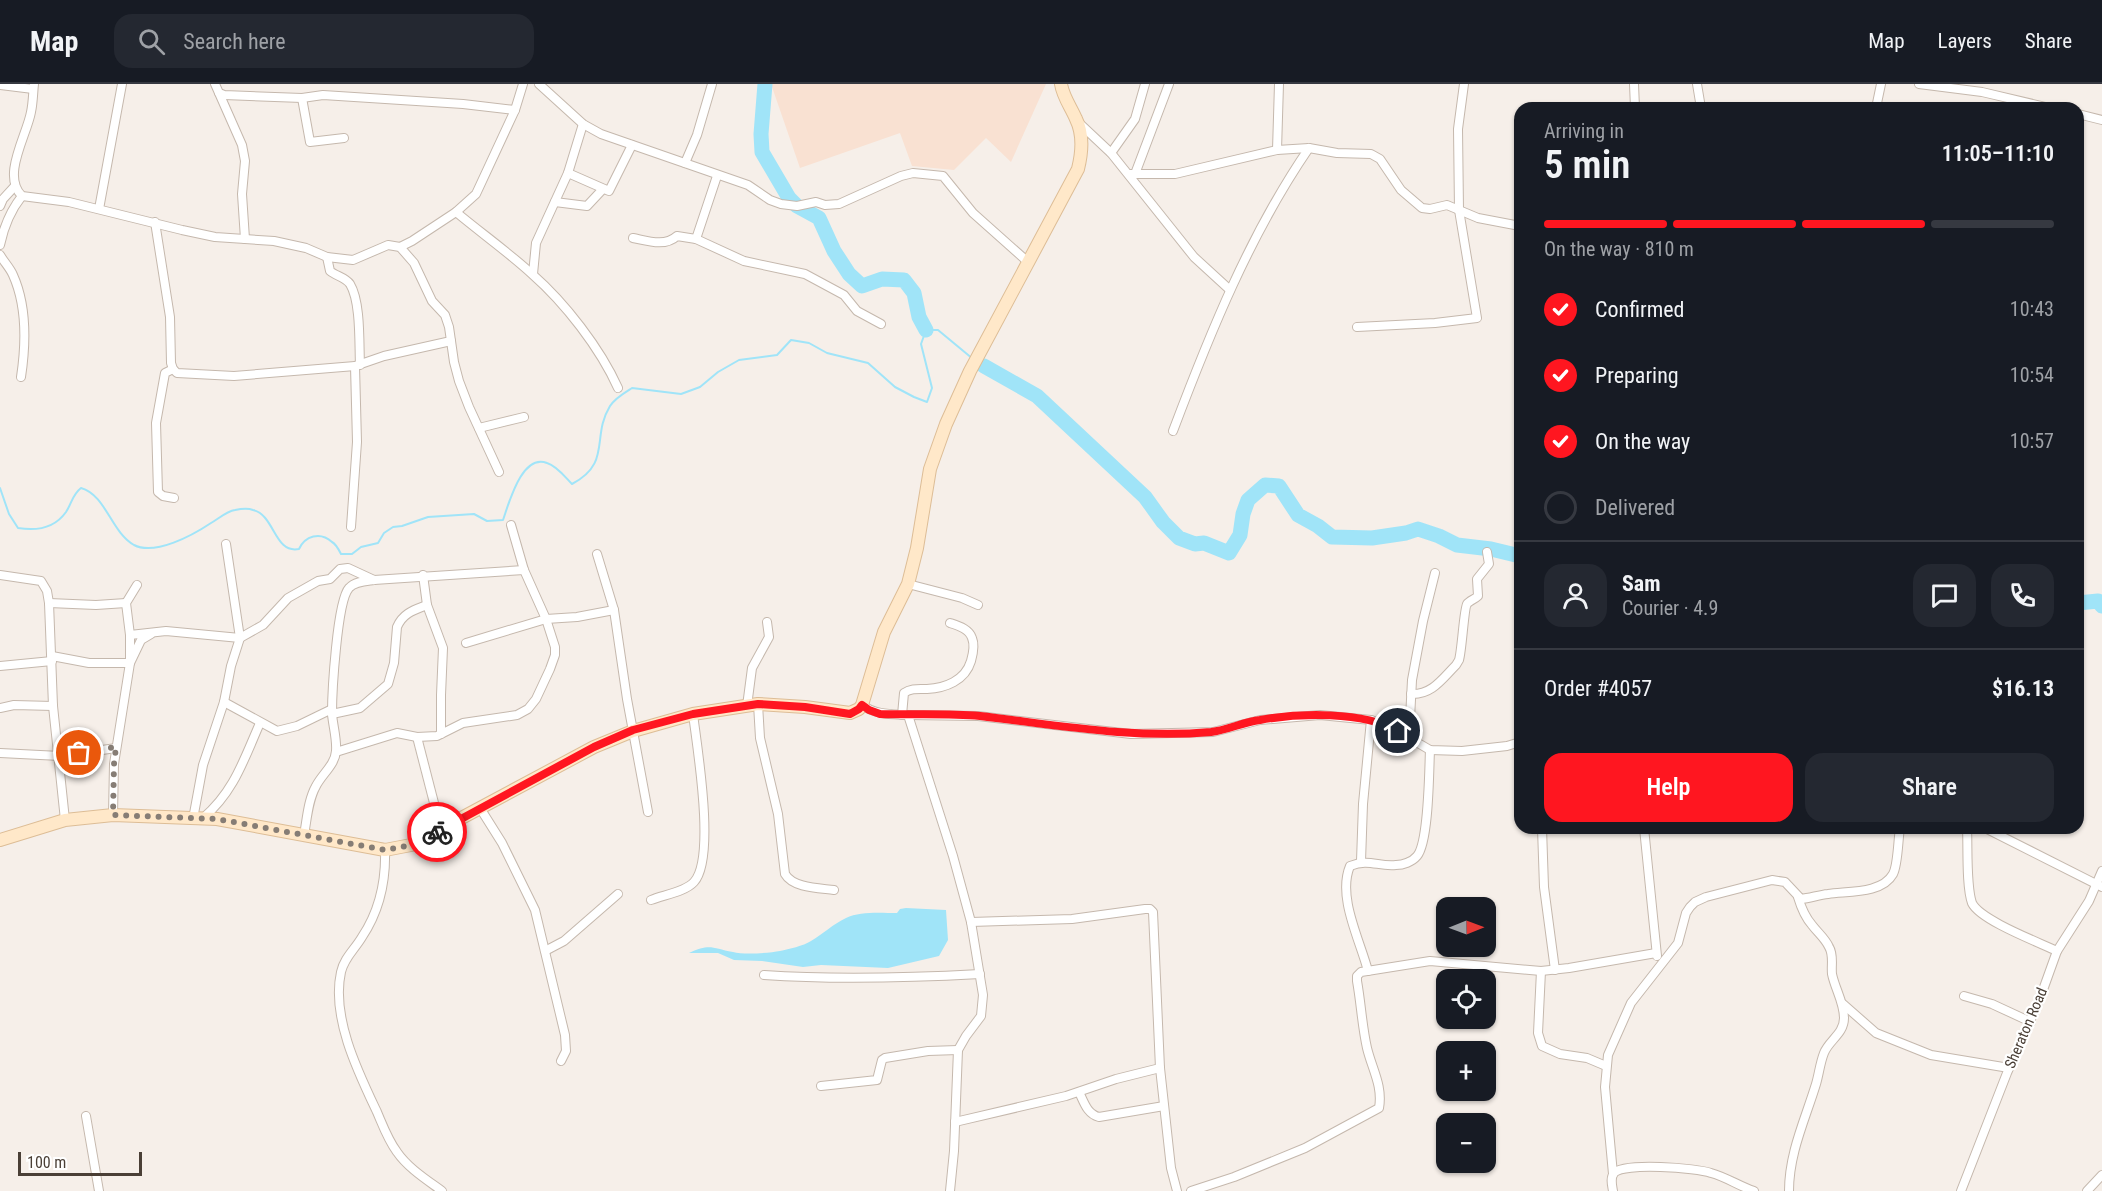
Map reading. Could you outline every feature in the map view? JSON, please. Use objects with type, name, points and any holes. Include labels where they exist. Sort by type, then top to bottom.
[{"type":"street","points":[[99,209],[122,84]]},
{"type":"street","points":[[215,84],[243,145],[245,161],[242,194],[245,239]]},
{"type":"street","points":[[399,247],[456,212],[476,194],[514,110],[523,84]]},
{"type":"street","points":[[539,84],[583,124],[601,134],[748,185],[770,200],[797,206],[816,202],[825,205],[839,204],[901,176],[913,173],[943,176],[973,213],[1028,262]]},
{"type":"street","points":[[685,163],[697,135],[712,84]]},
{"type":"street","points":[[0,840],[65,820],[113,815],[217,819],[385,850],[411,845],[594,747],[633,730],[693,714],[752,705],[805,707],[850,714],[859,709],[884,632],[908,584],[917,548],[930,468],[946,424],[970,371],[1078,170],[1082,142],[1078,122],[1061,84]]},
{"type":"street","points":[[1111,153],[1135,119],[1145,84]]},
{"type":"street","points":[[1132,174],[1169,84]]},
{"type":"street","points":[[1277,150],[1279,84]]},
{"type":"street","points":[[1357,327],[1435,323],[1477,318],[1460,210],[1458,129],[1464,84]]},
{"type":"street","points":[[1635,84],[1635,102]]},
{"type":"street","points":[[1697,84],[1700,102]]},
{"type":"street","points":[[1877,102],[1881,84]]},
{"type":"street","points":[[1919,84],[1982,92],[2024,102]]},
{"type":"street","points":[[0,85],[33,87],[31,113],[15,167],[14,183],[22,196],[69,202],[215,237],[285,244],[306,248],[327,256],[353,260],[388,245],[399,247],[414,263],[426,291],[445,315],[459,381],[499,472]]},
{"type":"street","points":[[219,93],[302,98],[323,96],[367,98],[463,104],[514,110]]},
{"type":"street","points":[[302,98],[310,142],[344,138]]},
{"type":"street","points":[[2084,116],[2102,120]]},
{"type":"street","points":[[1078,122],[1132,174],[1194,257],[1230,290]]},
{"type":"street","points":[[533,274],[536,243],[568,173],[583,124]]},
{"type":"street","points":[[568,173],[602,190],[610,190],[632,145]]},
{"type":"street","points":[[1132,174],[1175,174],[1277,150],[1309,148],[1338,153],[1375,155],[1396,183],[1413,202],[1422,208],[1430,209],[1447,205],[1478,218],[1514,225]]},
{"type":"street","points":[[1173,431],[1230,290],[1273,204],[1309,148]]},
{"type":"street","points":[[696,239],[717,176]]},
{"type":"street","points":[[0,206],[15,186]]},
{"type":"street","points":[[555,202],[587,206],[602,190]]},
{"type":"street","points":[[0,245],[4,226],[12,209],[22,196]]},
{"type":"street","points":[[456,212],[533,274],[577,323],[618,388]]},
{"type":"street","points":[[155,222],[170,317],[173,369],[177,373],[234,376],[357,366],[384,356],[451,340]]},
{"type":"street","points":[[633,238],[664,242],[671,241],[677,236],[696,239],[744,261],[806,274],[844,296],[857,311],[881,324]]},
{"type":"street","points":[[0,255],[13,274],[23,313],[21,377]]},
{"type":"street","points":[[327,256],[330,271],[344,278],[351,286],[359,321],[357,442],[351,527]]},
{"type":"street","points":[[173,369],[165,373],[155,434],[158,492],[163,496],[174,498]]},
{"type":"street","points":[[479,428],[524,417]]},
{"type":"street","points":[[336,752],[397,733],[417,737],[437,736],[463,723],[517,715],[528,709],[536,699],[555,655],[546,619],[524,570],[511,525]]},
{"type":"street","points":[[198,819],[203,765],[224,702],[231,666],[240,638],[226,544]]},
{"type":"street","points":[[1411,694],[1422,694],[1429,691],[1459,660],[1465,625],[1464,610],[1467,602],[1478,596],[1477,579],[1489,564],[1487,552]]},
{"type":"street","points":[[597,554],[614,610],[648,812]]},
{"type":"street","points":[[130,634],[166,631],[240,638],[263,625],[288,598],[318,581],[330,579],[340,569],[348,568],[375,580]]},
{"type":"street","points":[[304,835],[316,785],[333,762],[336,752],[332,711],[339,625],[345,594],[355,583],[375,580],[524,570]]},
{"type":"street","points":[[1408,738],[1411,694],[1423,621],[1435,573]]},
{"type":"street","points":[[0,574],[41,581],[47,591],[53,706],[65,820]]},
{"type":"street","points":[[423,575],[427,605],[443,648],[441,734]]},
{"type":"street","points":[[908,584],[962,598],[978,605]]},
{"type":"street","points":[[113,815],[114,764],[130,663],[130,634],[126,603],[137,585]]},
{"type":"street","points":[[49,603],[96,605],[126,603]]},
{"type":"street","points":[[224,702],[273,730],[289,729],[332,711],[360,708],[388,684],[394,663],[399,621],[405,615],[427,605]]},
{"type":"street","points":[[466,643],[546,619],[577,617],[614,610]]},
{"type":"street","points":[[767,622],[769,637],[752,668],[752,705],[772,780],[785,874],[788,879],[799,884],[834,890]]},
{"type":"street","points":[[950,623],[965,629],[973,639],[973,654],[965,673],[946,686],[912,689],[904,693],[905,715],[953,856],[970,922],[983,995],[981,1016],[958,1050],[950,1191]]},
{"type":"street","points":[[130,663],[141,640],[154,632]]},
{"type":"street","points":[[0,666],[52,659],[89,663],[130,663]]},
{"type":"street","points":[[0,708],[14,705],[53,706]]},
{"type":"street","points":[[862,705],[880,714],[978,716],[1131,734],[1213,732],[1260,720],[1320,715],[1371,720],[1387,725],[1430,750],[1462,752],[1514,743]]},
{"type":"street","points":[[651,900],[695,881],[703,861],[701,790],[693,714]]},
{"type":"street","points":[[1361,861],[1363,804],[1371,720]]},
{"type":"street","points":[[198,819],[217,806],[229,792],[260,723]]},
{"type":"street","points":[[417,737],[441,830]]},
{"type":"street","points":[[0,753],[60,756],[116,747]]},
{"type":"street","points":[[1368,971],[1348,907],[1346,876],[1350,866],[1361,861],[1395,866],[1417,856],[1422,847],[1427,810],[1430,750]]},
{"type":"street","points":[[480,808],[502,843],[535,910],[565,1035],[566,1052],[561,1061]]},
{"type":"street","points":[[1542,834],[1544,887],[1555,970]]},
{"type":"street","points":[[1645,834],[1658,967]]},
{"type":"street","points":[[1798,897],[1804,899],[1837,893],[1861,892],[1887,882],[1894,873],[1899,834]]},
{"type":"street","points":[[1967,834],[1970,889],[1973,904],[1979,912],[2056,951]]},
{"type":"street","points":[[1996,834],[2100,886]]},
{"type":"street","points":[[385,850],[386,873],[375,913],[363,937],[346,958],[341,970],[338,990],[341,1016],[349,1048],[387,1136],[398,1154],[442,1191]]},
{"type":"street","name":"Sheraton Road","points":[[1961,1191],[2009,1068],[2031,1022],[2056,951],[2100,886],[2102,871]]},
{"type":"street","points":[[1613,1191],[1606,1066],[1612,1044],[1631,1003],[1678,943],[1686,913],[1695,902],[1730,889],[1772,880],[1785,882],[1798,897],[1810,924],[1831,949],[1832,976],[1842,1004],[1843,1026],[1838,1036],[1825,1050],[1822,1059],[1794,1150],[1789,1174],[1789,1191]]},
{"type":"street","points":[[545,951],[564,941],[618,894]]},
{"type":"street","points":[[970,922],[1072,919],[1117,911],[1150,909],[1153,912],[1160,1068],[1171,1168],[1177,1191]]},
{"type":"street","points":[[1191,1191],[1234,1177],[1305,1148],[1379,1108],[1381,1097],[1367,1047],[1358,981],[1361,972],[1430,962],[1541,971],[1656,953]]},
{"type":"street","points":[[1541,971],[1538,1034],[1542,1046],[1560,1054],[1587,1058],[1606,1066]]},
{"type":"street","points":[[764,975],[899,979],[980,974]]},
{"type":"street","points":[[1964,996],[1992,1004],[2031,1022]]},
{"type":"street","points":[[1842,1004],[1876,1033],[1931,1055],[2009,1068]]},
{"type":"street","points":[[821,1086],[874,1081],[879,1075],[882,1060],[885,1058],[928,1051],[958,1050]]},
{"type":"street","points":[[955,1122],[1079,1092],[1116,1079],[1160,1068]]},
{"type":"street","points":[[1079,1092],[1088,1110],[1099,1117],[1164,1106]]},
{"type":"street","points":[[86,1116],[99,1191]]},
{"type":"street","points":[[1613,1174],[1623,1168],[1699,1170],[1713,1173],[1754,1191]]},
{"type":"street","points":[[2087,1191],[2102,1175]]},
{"type":"shaded area","points":[[771,84],[1046,84],[1011,162],[986,138],[954,170],[912,166],[900,133],[800,168]]},
{"type":"water","points":[[900,909],[946,910],[948,940],[939,956],[888,968],[821,965],[803,967],[762,961],[734,960],[718,953],[689,953],[707,947],[743,953],[780,951],[808,943],[846,918],[858,914],[897,913]]},
{"type":"waterway","points":[[765,84],[762,152],[789,198],[797,206],[819,218],[834,251],[849,274],[862,286],[882,279],[904,280],[914,293],[919,317],[926,330]]},
{"type":"waterway","points":[[0,488],[9,514],[18,528],[38,529],[56,522],[66,512],[81,488],[97,498],[126,539],[143,548],[174,543],[229,512],[246,509],[260,513],[284,546],[291,549],[299,549],[309,538],[318,536],[333,543],[341,554],[352,554],[361,547],[378,543],[384,533],[393,527],[428,517],[474,514],[487,521],[503,520],[518,481],[530,465],[538,462],[554,467],[572,484],[584,476],[597,458],[602,428],[610,406],[632,388],[681,394],[700,387],[718,372],[739,360],[777,355],[791,340],[809,343],[827,353],[868,363],[895,387],[927,402],[932,388],[921,344],[926,330],[938,330],[973,359]]},
{"type":"waterway","points":[[984,366],[1037,396],[1145,497],[1163,522],[1179,538],[1195,544],[1204,543],[1229,553],[1240,535],[1248,500],[1265,485],[1279,486],[1298,515],[1332,537],[1372,538],[1418,529],[1457,545],[1514,555]]},
{"type":"waterway","points":[[2084,602],[2098,601],[2102,606]]},
{"type":"way so far","points":[[79,753],[116,747],[113,815],[217,819],[385,850],[411,845],[437,832]]},
{"type":"route","points":[[437,832],[594,747],[633,730],[693,714],[758,704],[805,707],[850,714],[862,705],[880,714],[978,716],[1131,734],[1213,732],[1260,720],[1320,715],[1371,720],[1398,731]]}]
